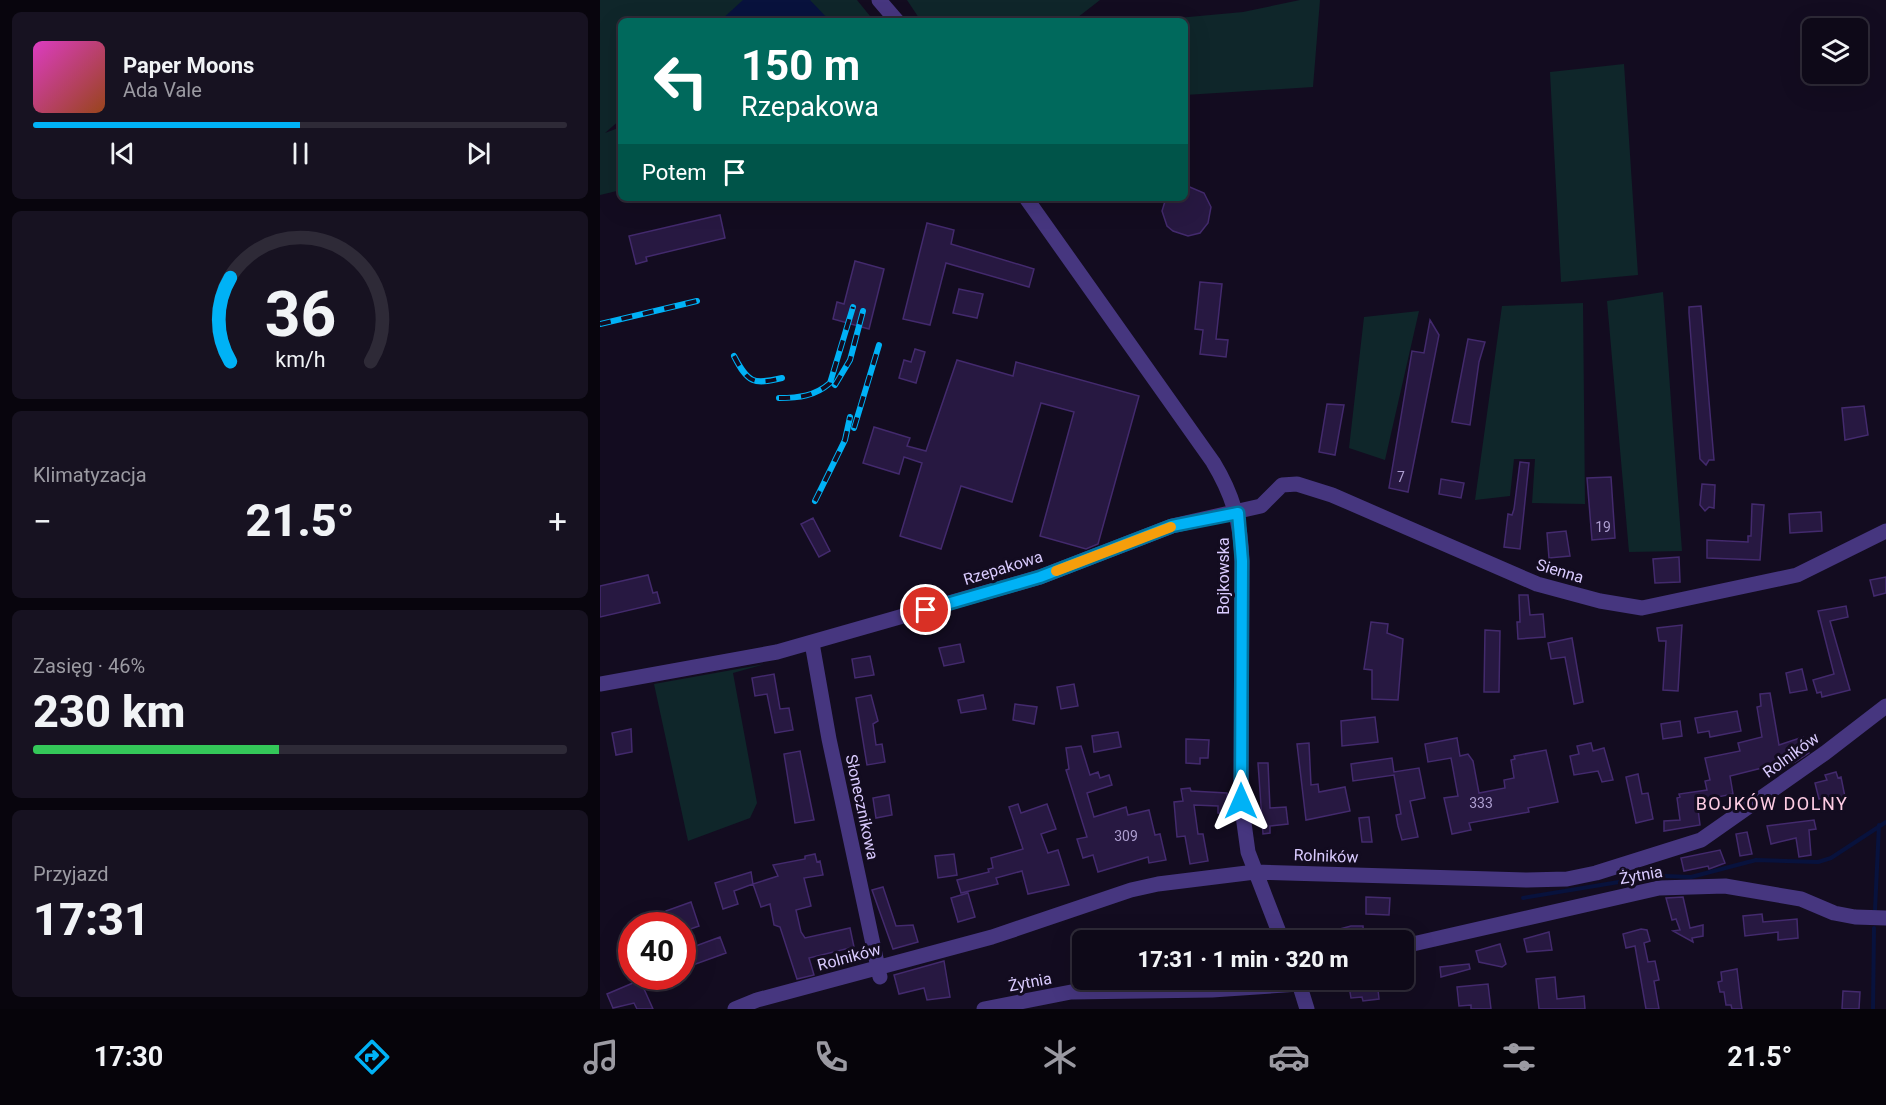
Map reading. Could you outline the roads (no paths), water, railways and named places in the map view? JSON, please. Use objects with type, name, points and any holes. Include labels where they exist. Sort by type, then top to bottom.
[{"type":"street","points":[[879,0],[894,18]]},
{"type":"street","name":"Bojkowska","points":[[1028,201],[1213,462],[1228,487],[1238,513],[1242,561],[1241,801],[1248,852],[1278,930]]},
{"type":"street","name":"Sienna","points":[[1238,513],[1261,506],[1282,485],[1297,484],[1383,515],[1537,585],[1600,601],[1642,608],[1797,575],[1886,531]]},
{"type":"street","name":"Rzepakowa","points":[[600,684],[812,644],[1040,577],[1172,526],[1238,513]]},
{"type":"street","name":"Słonecznikowa","points":[[812,644],[878,972]]},
{"type":"street","name":"Rolników","points":[[735,1009],[757,1000],[878,972],[992,937],[1131,890],[1255,872],[1527,880],[1567,879],[1596,873],[1701,840],[1825,753],[1886,706]]},
{"type":"street","name":"Żytnia","points":[[1414,944],[1659,888],[1725,885],[1801,899],[1834,913],[1855,917],[1886,918]]},
{"type":"street","name":"Żytnia","points":[[984,1009],[1071,992],[1212,990]]},
{"type":"street","points":[[1301,990],[1307,1009]]},
{"type":"waterway","points":[[1664,876],[1691,877],[1756,860],[1818,862],[1831,858],[1886,822]]},
{"type":"waterway","points":[[1875,910],[1879,825]]},
{"type":"waterway","points":[[1523,898],[1649,877]]},
{"type":"waterway","points":[[1873,1009],[1874,928]]},
{"type":"railway","points":[[600,324],[697,301]]},
{"type":"railway","points":[[779,398],[806,395],[819,391],[830,383],[853,307]]},
{"type":"railway","points":[[835,385],[850,360],[863,311]]},
{"type":"railway","points":[[854,428],[879,345]]},
{"type":"railway","points":[[734,356],[743,372],[752,380],[782,378]]},
{"type":"railway","points":[[815,501],[845,440],[850,417]]},
{"type":"district","name":"BOJKÓW DOLNY","points":[[1772,803]]}]
